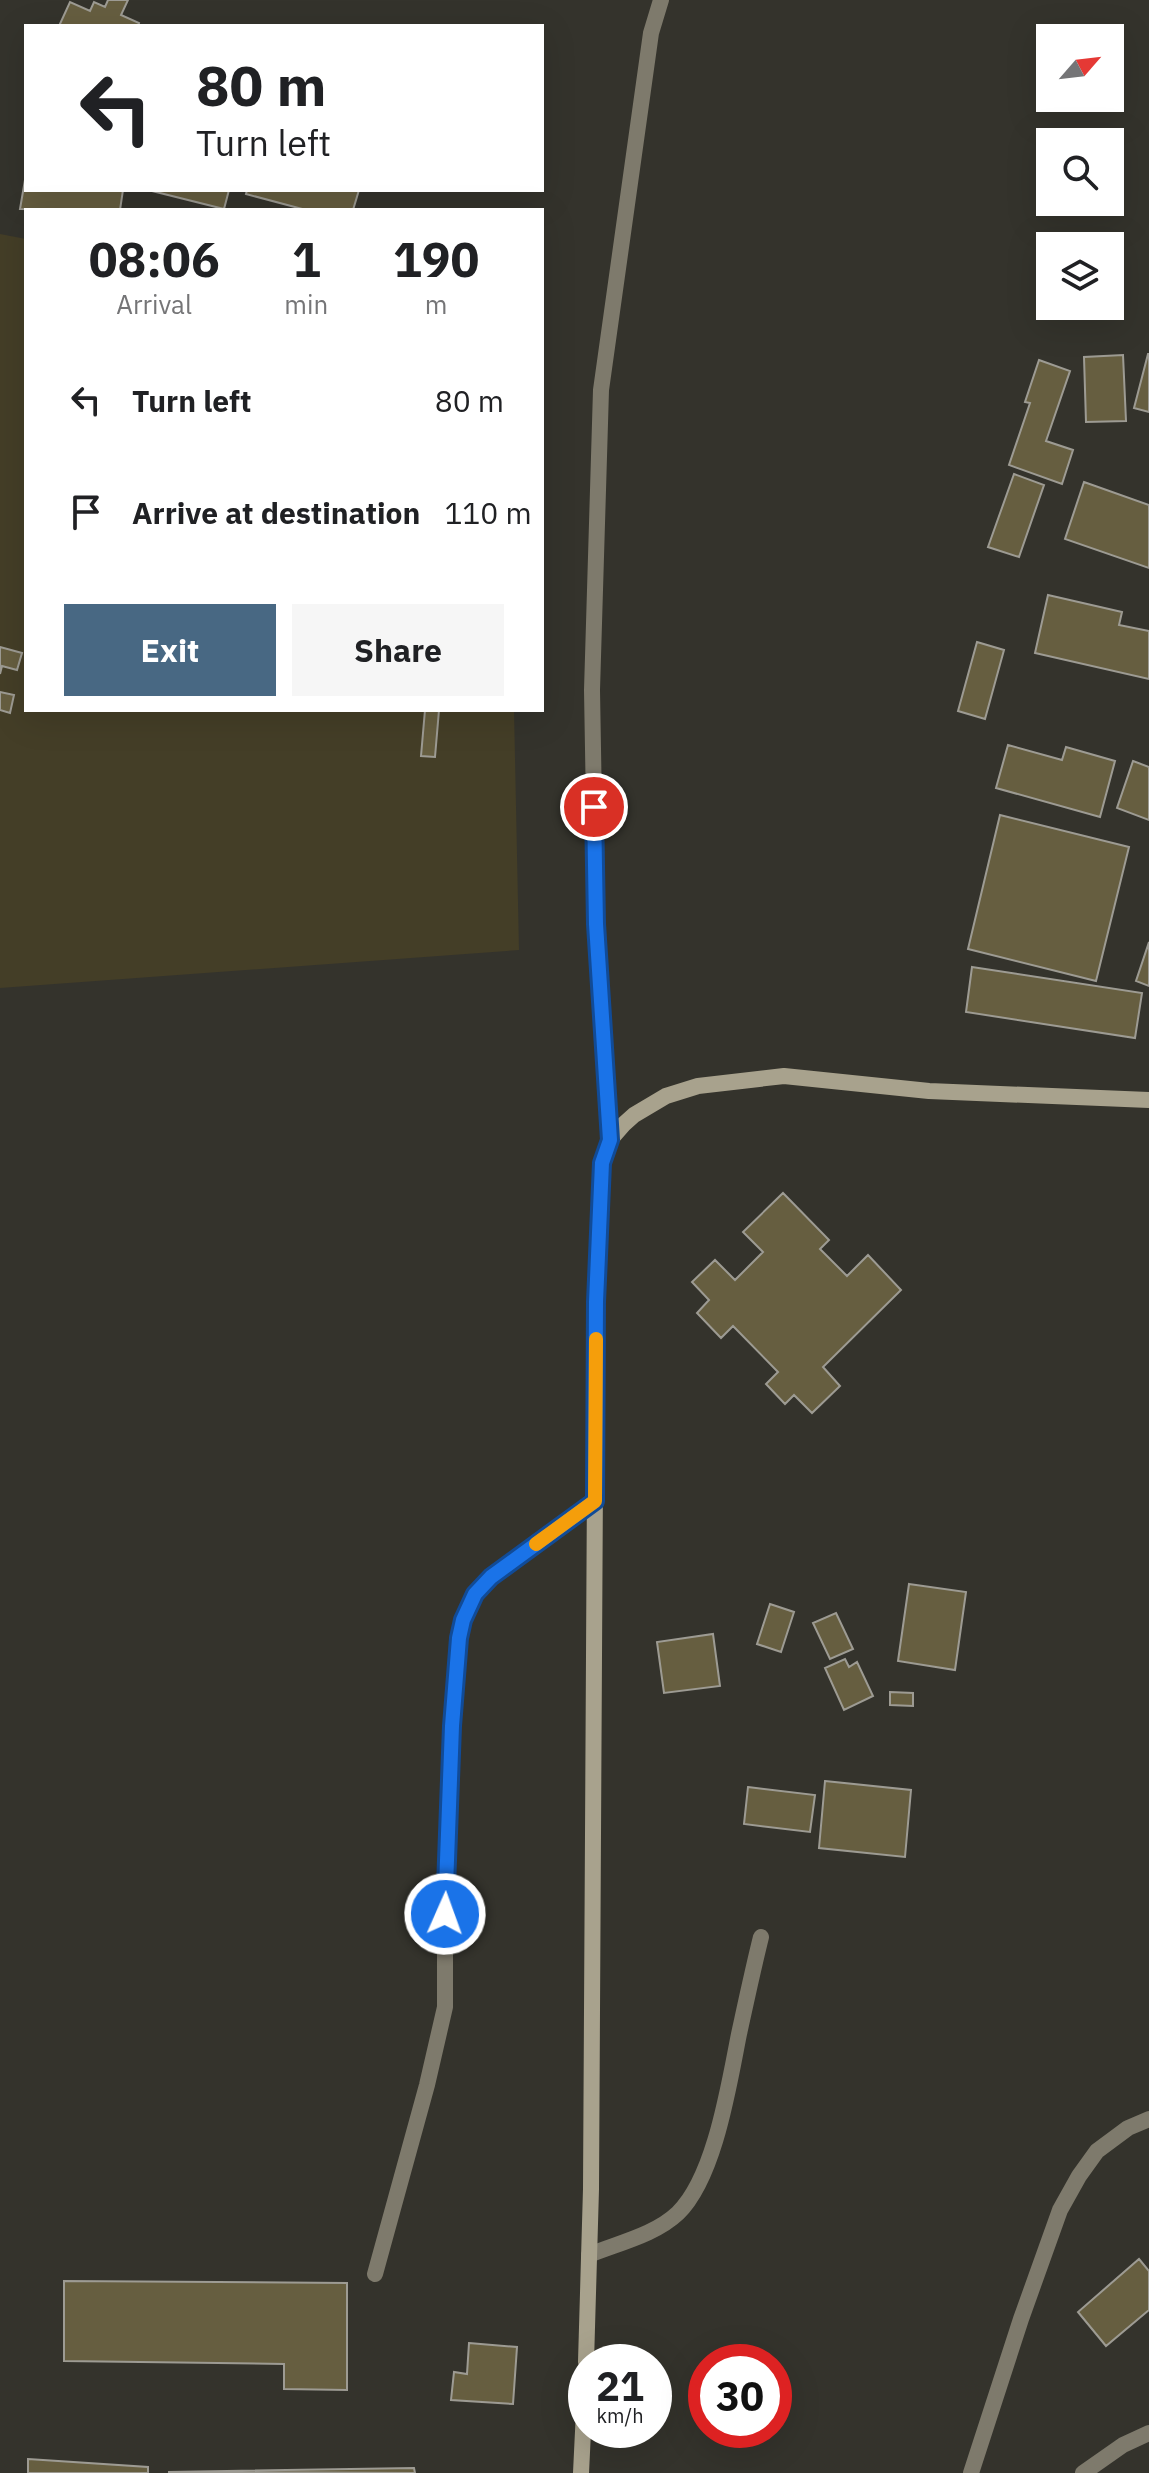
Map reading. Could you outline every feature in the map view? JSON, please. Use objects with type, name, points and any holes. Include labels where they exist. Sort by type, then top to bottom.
[{"type":"street","points":[[587,2344],[596,1302],[602,1163],[610,1140],[596,924],[592,690],[601,390],[651,33],[661,0]]},
{"type":"street","points":[[610,1140],[634,1115],[666,1096],[698,1086],[784,1076],[929,1091],[1149,1100]]},
{"type":"street","points":[[375,2274],[445,2007],[452,1726],[463,1620],[475,1594],[491,1577],[595,1501]]},
{"type":"street","points":[[589,2255],[657,2227],[681,2210],[692,2194],[707,2164],[727,2093],[761,1937]]},
{"type":"street","points":[[971,2473],[1060,2210],[1097,2151],[1128,2128],[1149,2119]]},
{"type":"street","points":[[1083,2473],[1123,2445],[1149,2433]]},
{"type":"street","points":[[581,2473],[582,2448]]},
{"type":"shaded area","points":[[0,234],[24,239],[24,712],[514,712],[519,950],[0,988]]},
{"type":"building","points":[[108,0],[128,0],[121,15],[139,24],[60,24],[70,2],[90,11],[94,2],[105,7]]},
{"type":"building","points":[[24,186],[24,192],[123,192],[120,208],[20,209]]},
{"type":"building","points":[[156,192],[228,192],[224,208]]},
{"type":"building","points":[[358,192],[354,208],[298,208],[246,194]]},
{"type":"building","points":[[1149,354],[1149,412],[1134,408]]},
{"type":"building","points":[[1123,355],[1126,421],[1086,422],[1084,357]]},
{"type":"building","points":[[1039,360],[1070,371],[1046,441],[1073,450],[1062,484],[1009,465],[1030,403],[1025,402]]},
{"type":"building","points":[[1014,474],[1044,485],[1019,557],[988,547]]},
{"type":"building","points":[[1084,482],[1149,505],[1149,568],[1065,539]]},
{"type":"building","points":[[1048,595],[1122,612],[1119,625],[1149,631],[1149,679],[1035,653]]},
{"type":"building","points":[[977,642],[1004,650],[985,719],[958,711]]},
{"type":"building","points":[[0,647],[22,653],[17,670],[2,666],[0,674]]},
{"type":"building","points":[[0,692],[14,695],[10,713],[0,710]]},
{"type":"building","points":[[425,712],[439,712],[435,757],[421,756]]},
{"type":"building","points":[[1008,745],[1062,760],[1066,747],[1115,761],[1100,817],[996,788]]},
{"type":"building","points":[[1133,761],[1149,767],[1149,820],[1117,808]]},
{"type":"building","points":[[1000,815],[1129,847],[1096,981],[968,949]]},
{"type":"building","points":[[1149,942],[1149,986],[1136,981]]},
{"type":"building","points":[[972,967],[1142,993],[1135,1038],[966,1012]]},
{"type":"building","points":[[783,1193],[829,1240],[820,1249],[847,1276],[868,1255],[901,1290],[823,1367],[840,1386],[812,1413],[794,1395],[785,1404],[766,1384],[778,1372],[733,1326],[721,1338],[697,1313],[709,1300],[692,1282],[715,1260],[735,1280],[763,1252],[743,1232]]},
{"type":"building","points":[[909,1584],[966,1592],[955,1670],[898,1661]]},
{"type":"building","points":[[770,1604],[794,1612],[781,1652],[757,1644]]},
{"type":"building","points":[[836,1613],[853,1649],[830,1659],[813,1623]]},
{"type":"building","points":[[713,1634],[720,1686],[664,1693],[657,1642]]},
{"type":"building","points":[[845,1659],[849,1667],[857,1662],[873,1696],[844,1710],[825,1668]]},
{"type":"building","points":[[890,1692],[913,1693],[913,1706],[890,1705]]},
{"type":"building","points":[[825,1781],[911,1790],[905,1857],[819,1848]]},
{"type":"building","points":[[748,1787],[815,1795],[810,1832],[744,1824]]},
{"type":"building","points":[[1139,2259],[1149,2271],[1149,2310],[1106,2346],[1078,2312]]},
{"type":"building","points":[[64,2281],[347,2283],[347,2390],[284,2389],[284,2364],[64,2361]]},
{"type":"building","points":[[469,2343],[517,2347],[513,2404],[451,2400],[454,2372],[467,2374]]},
{"type":"building","points":[[28,2459],[148,2467],[148,2473],[28,2473]]},
{"type":"building","points":[[414,2468],[415,2473],[168,2472]]},
{"type":"slow traffic","points":[[536,1544],[595,1501],[596,1339]]},
{"type":"route","points":[[445,1914],[452,1726],[463,1620],[475,1594],[491,1577],[595,1501],[596,1302],[602,1163],[610,1140],[596,924],[594,807]]}]
